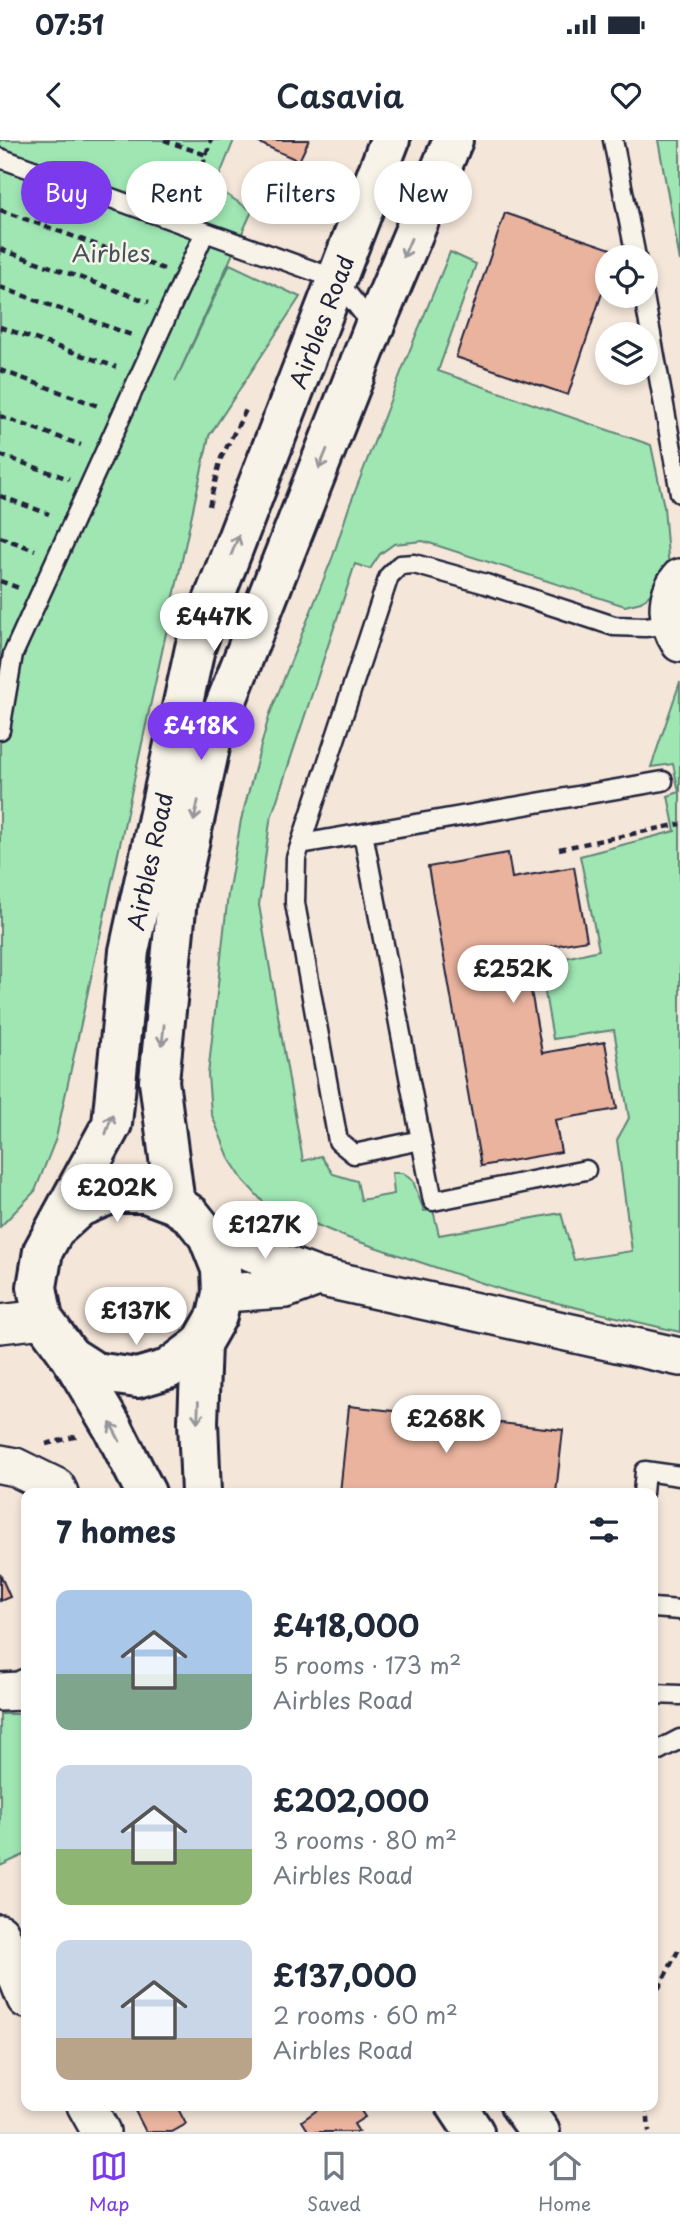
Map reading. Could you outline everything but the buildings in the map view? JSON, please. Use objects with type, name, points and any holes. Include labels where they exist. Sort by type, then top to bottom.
[{"type":"main road","name":"Airbles Road","points":[[143,1488],[113,1429],[40,1303],[43,1251],[112,1124],[130,951],[195,648],[390,140]]},
{"type":"main road","name":"Airbles Road","points":[[175,1204],[159,1081],[177,899],[212,738],[374,327],[453,140]]},
{"type":"main road","name":"Airbles Road","points":[[56,1228],[80,1207],[113,1194],[145,1194],[175,1204],[191,1215],[208,1236],[221,1269],[222,1293],[217,1316],[201,1344],[168,1370],[137,1378],[95,1371],[70,1356]]},
{"type":"main road","name":"Airbles Road","points":[[201,1344],[198,1422],[201,1488]]},
{"type":"main road","points":[[460,2111],[474,2132]]},
{"type":"main road","points":[[524,2111],[540,2132]]},
{"type":"street","points":[[676,633],[669,617],[670,599],[680,578]]},
{"type":"street","points":[[208,1236],[318,1278],[680,1357]]},
{"type":"street","points":[[222,1293],[285,1289],[318,1278]]},
{"type":"street","points":[[0,1307],[40,1303]]},
{"type":"street","points":[[0,1324],[40,1303]]},
{"type":"street","points":[[7,1466],[56,1488]]},
{"type":"street","points":[[0,1692],[21,1690]]},
{"type":"street","points":[[0,1933],[21,1988]]},
{"type":"street","points":[[0,2016],[21,2004]]},
{"type":"street","points":[[89,2111],[101,2132]]},
{"type":"lane","points":[[614,140],[634,245]]},
{"type":"lane","points":[[0,158],[336,279],[374,327]]},
{"type":"lane","points":[[0,730],[6,662],[13,654],[205,232]]},
{"type":"lane","points":[[646,308],[680,494]]},
{"type":"lane","points":[[421,1140],[354,1154],[338,1141],[295,904],[296,858],[388,576],[400,565],[414,564],[614,625],[676,633]]},
{"type":"lane","points":[[301,844],[663,781]]},
{"type":"lane","points":[[363,833],[433,1201],[586,1170]]},
{"type":"lane","points":[[643,1488],[645,1471],[680,1476]]},
{"type":"lane","points":[[658,1608],[680,1610]]},
{"type":"lane","points":[[658,1694],[680,1695]]},
{"type":"lane","points":[[658,1750],[680,1739]]},
{"type":"path","points":[[164,140],[206,155]]},
{"type":"path","points":[[184,225],[211,140]]},
{"type":"path","points":[[0,210],[185,276]]},
{"type":"path","points":[[0,248],[170,309]]},
{"type":"path","points":[[0,287],[155,343]]},
{"type":"path","points":[[0,327],[140,376]]},
{"type":"path","points":[[0,370],[122,415]]},
{"type":"path","points":[[0,416],[104,454]]},
{"type":"path","points":[[0,455],[90,486]]},
{"type":"path","points":[[0,496],[73,523]]},
{"type":"path","points":[[0,537],[57,558]]},
{"type":"path","points":[[559,849],[680,824]]},
{"type":"path","points":[[7,1466],[35,1447],[113,1429]]},
{"type":"path","points":[[658,1989],[680,1947]]},
{"type":"path","points":[[647,2111],[649,2132]]},
{"type":"green space","name":"Airbles","points":[[0,140],[234,140],[226,161],[126,161],[126,224],[227,224],[227,195],[241,204],[241,224],[246,224],[175,382],[230,264],[300,297],[209,436],[56,1138],[35,1191],[0,1227]]},
{"type":"green space","points":[[658,140],[680,140],[680,261]]},
{"type":"green space","points":[[450,252],[476,264],[438,371],[651,445],[664,507],[669,569],[658,588],[641,602],[625,606],[423,541],[394,544],[380,554],[370,569],[355,564],[270,821],[259,905],[303,1161],[321,1156],[333,1174],[357,1181],[361,1200],[394,1194],[392,1173],[403,1173],[413,1181],[424,1211],[433,1210],[439,1235],[561,1213],[574,1260],[632,1251],[617,1140],[629,1118],[614,1030],[553,1039],[540,964],[599,950],[580,856],[675,831],[668,796],[679,792],[673,764],[651,767],[680,682],[680,1332],[506,1291],[348,1238],[264,1203],[243,1180],[230,1160],[211,1113],[208,1075],[228,894],[241,820],[269,716]]},
{"type":"green space","points":[[0,1714],[21,1714],[21,1856],[0,1866]]}]
